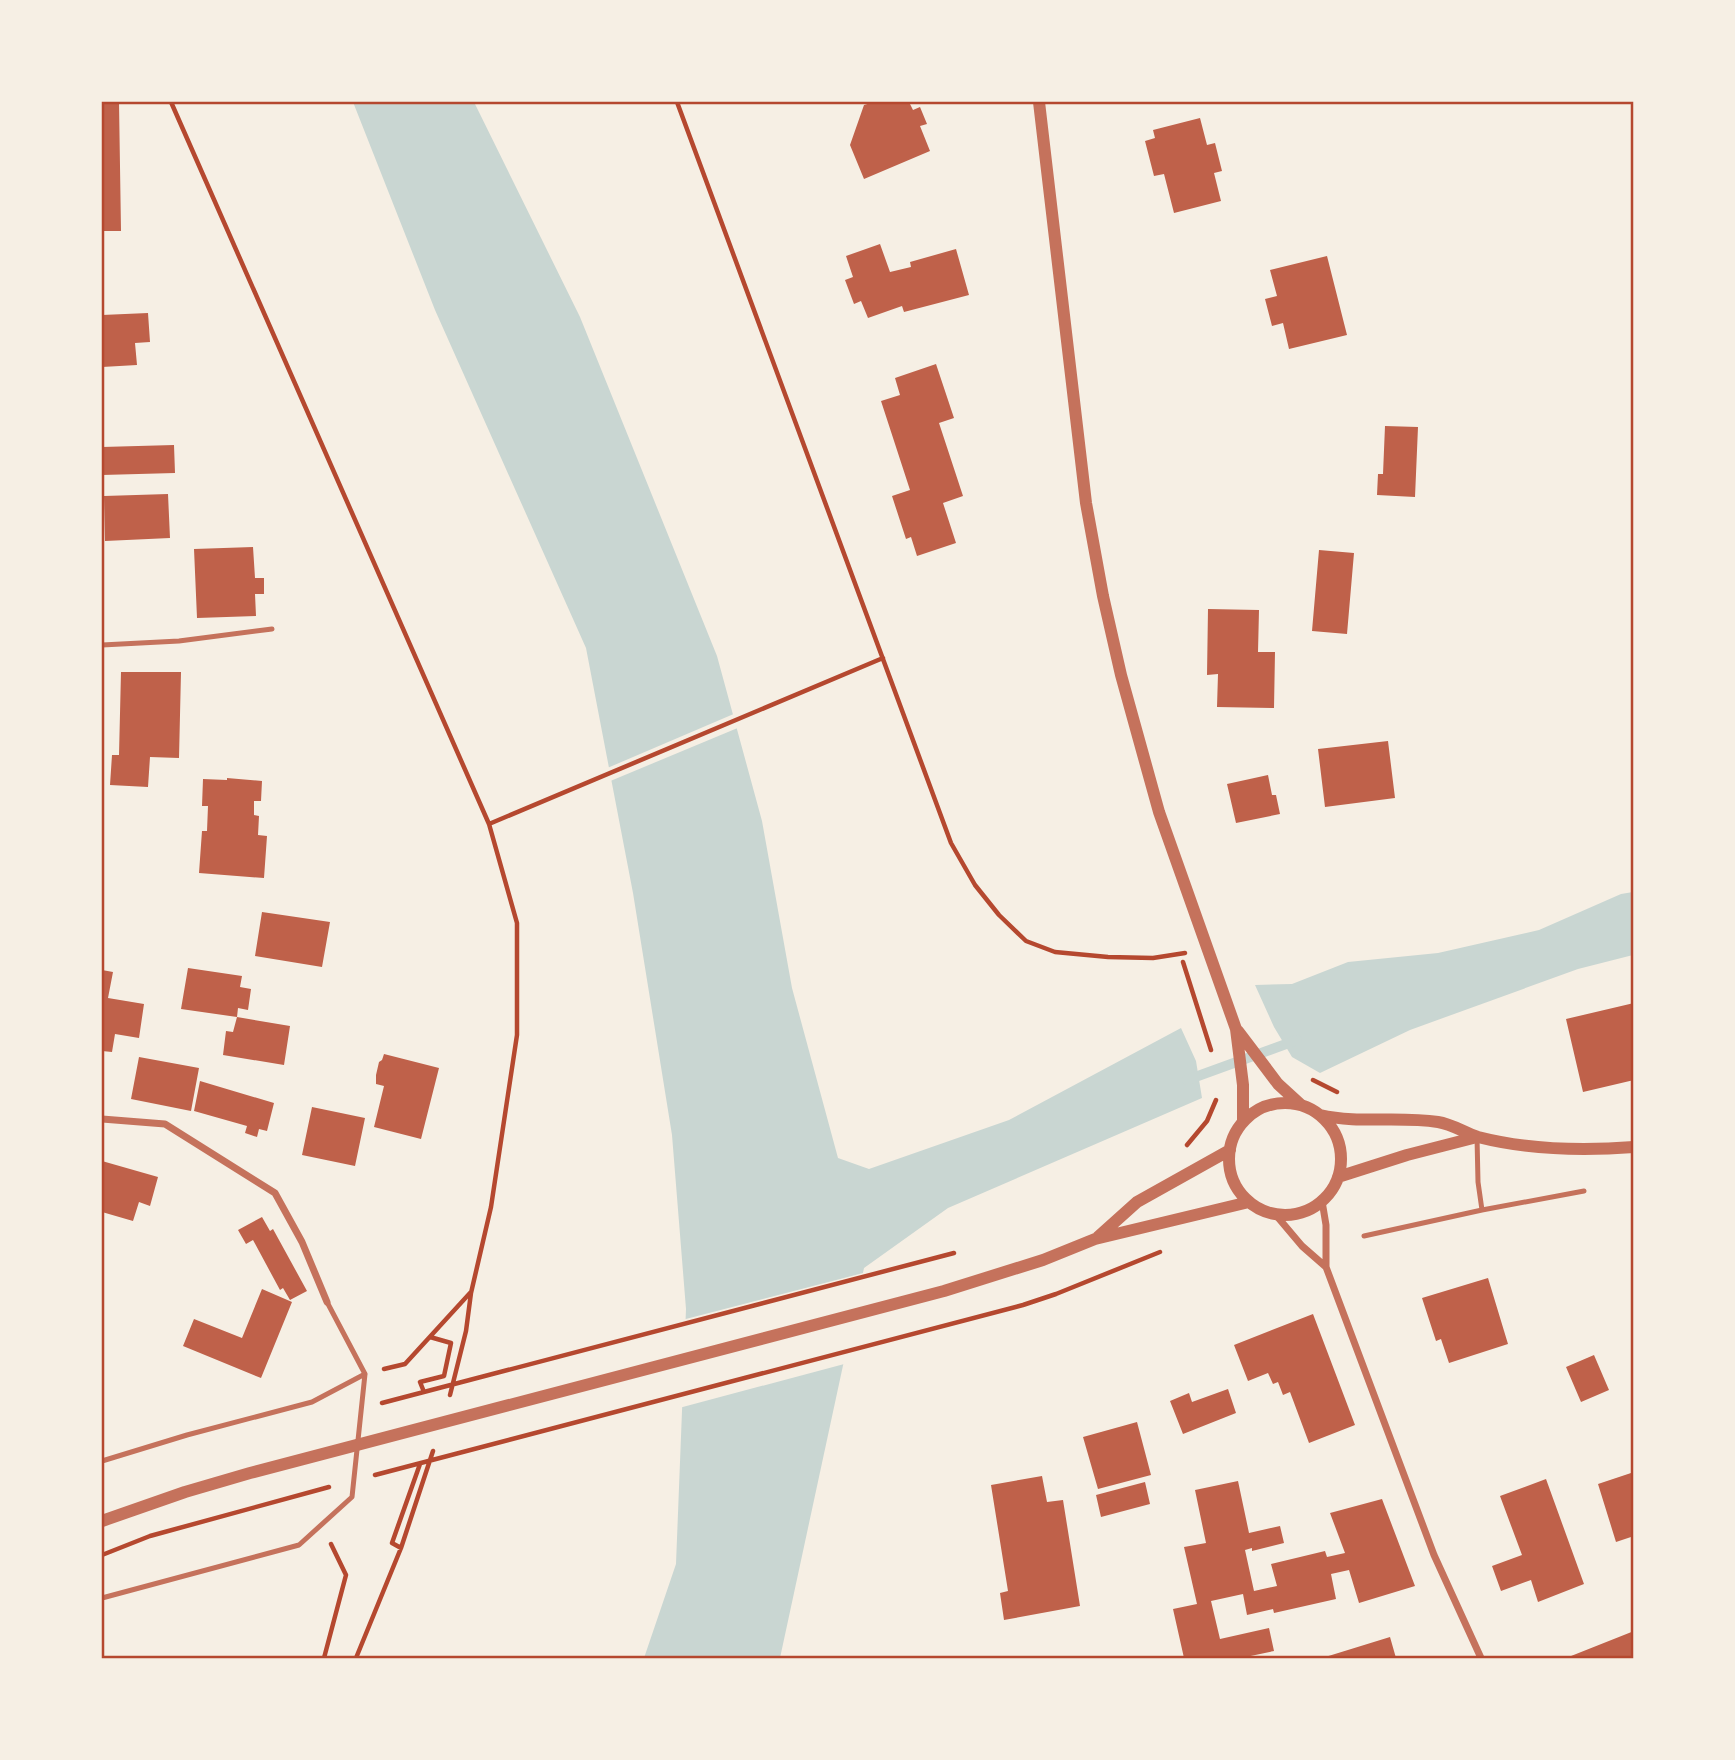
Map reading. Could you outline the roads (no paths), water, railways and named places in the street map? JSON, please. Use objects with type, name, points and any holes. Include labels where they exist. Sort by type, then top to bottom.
[{"type":"street","points":[[1039,102],[1086,503],[1105,607],[1131,716],[1159,812],[1236,1029],[1243,1085],[1243,1121]]},
{"type":"street","points":[[1236,1029],[1278,1083],[1301,1105],[1320,1115],[1359,1121],[1442,1122],[1478,1137],[1571,1150],[1633,1147]]},
{"type":"street","points":[[1301,1105],[1280,1103],[1260,1109],[1243,1121],[1235,1135],[1230,1150],[1230,1169],[1242,1195],[1257,1208],[1275,1214],[1300,1213],[1322,1201],[1338,1177],[1341,1158],[1333,1130],[1320,1115]]},
{"type":"street","points":[[102,1119],[165,1124],[275,1193],[302,1242],[327,1302]]},
{"type":"street","points":[[1338,1177],[1407,1155],[1478,1137]]},
{"type":"street","points":[[1095,1239],[1137,1202],[1230,1150]]},
{"type":"street","points":[[1322,1201],[1326,1225],[1326,1267],[1434,1555],[1481,1658]]},
{"type":"street","points":[[102,1521],[185,1492],[944,1292],[1043,1260],[1095,1239],[1249,1202]]},
{"type":"street","points":[[1275,1214],[1302,1246],[1326,1267]]},
{"type":"lane","points":[[102,645],[179,641],[272,629]]},
{"type":"lane","points":[[1478,1137],[1478,1182],[1482,1210]]},
{"type":"lane","points":[[1364,1236],[1584,1191]]},
{"type":"lane","points":[[102,1598],[299,1545],[352,1497],[365,1374],[327,1302]]},
{"type":"lane","points":[[102,1461],[187,1435],[313,1402],[365,1374]]},
{"type":"waterway","points":[[1187,1080],[1297,1040]]}]
